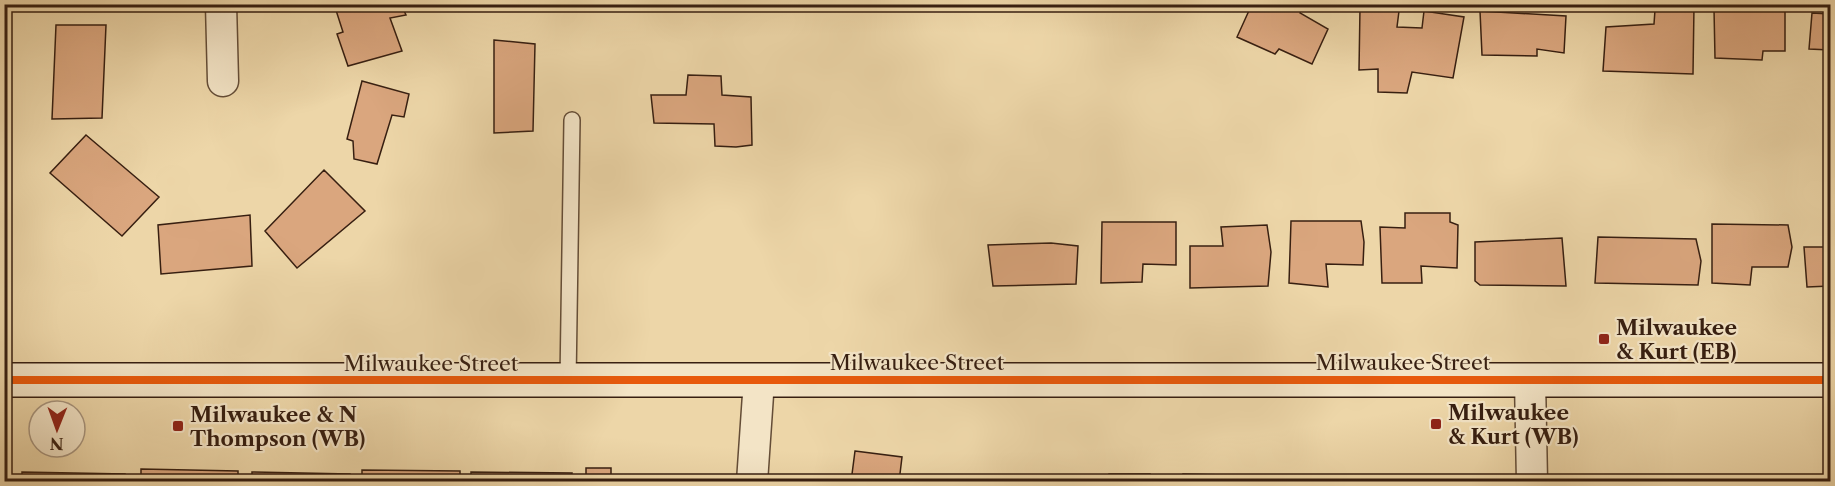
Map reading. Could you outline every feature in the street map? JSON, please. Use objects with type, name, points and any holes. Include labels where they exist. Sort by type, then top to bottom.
[{"type":"street","points":[[221,4],[223,81]]},
{"type":"street","name":"Milwaukee Street","points":[[4,380],[1830,380]]},
{"type":"street","points":[[752,482],[759,380]]},
{"type":"street","points":[[1530,380],[1532,482]]},
{"type":"lane","points":[[568,381],[572,120]]},
{"type":"building","points":[[334,4],[401,4],[406,15],[390,18],[402,51],[348,66],[337,34],[343,32]]},
{"type":"building","points":[[1252,4],[1303,4],[1300,13],[1328,29],[1312,64],[1279,49],[1275,54],[1237,37]]},
{"type":"building","points":[[1694,6],[1693,74],[1603,71],[1606,27],[1654,24],[1655,10]]},
{"type":"building","points":[[1360,8],[1399,11],[1397,27],[1422,28],[1424,11],[1464,17],[1453,78],[1412,72],[1407,93],[1378,92],[1378,69],[1359,70]]},
{"type":"building","points":[[1785,8],[1785,51],[1763,51],[1762,60],[1715,58],[1714,9]]},
{"type":"building","points":[[1480,11],[1566,16],[1564,53],[1537,49],[1537,56],[1482,55]]},
{"type":"building","points":[[1812,13],[1830,14],[1830,50],[1809,49]]},
{"type":"building","points":[[56,25],[106,25],[102,118],[52,119]]},
{"type":"building","points":[[494,40],[535,44],[533,131],[494,133]]},
{"type":"building","points":[[688,75],[721,76],[722,95],[751,97],[752,145],[715,146],[714,124],[654,123],[651,95],[686,95]]},
{"type":"building","points":[[362,81],[409,94],[404,117],[392,115],[377,164],[354,159],[353,141],[347,139]]},
{"type":"building","points":[[86,135],[159,197],[122,236],[50,173]]},
{"type":"building","points":[[324,170],[365,211],[297,268],[265,231]]},
{"type":"building","points":[[1405,213],[1450,213],[1450,222],[1458,225],[1457,268],[1421,266],[1422,283],[1382,283],[1380,227],[1405,228]]},
{"type":"building","points":[[250,215],[252,266],[161,274],[158,225]]},
{"type":"building","points":[[1291,221],[1361,221],[1364,242],[1363,265],[1326,264],[1328,287],[1289,283]]},
{"type":"building","points":[[1102,222],[1176,222],[1176,265],[1143,264],[1142,282],[1101,283]]},
{"type":"building","points":[[1712,224],[1788,225],[1792,247],[1788,267],[1752,267],[1750,285],[1712,283]]},
{"type":"building","points":[[1267,225],[1271,252],[1268,286],[1190,288],[1190,246],[1223,246],[1221,227]]},
{"type":"building","points":[[1598,237],[1696,239],[1701,261],[1698,285],[1595,283]]},
{"type":"building","points":[[1562,238],[1566,286],[1480,285],[1475,281],[1475,242]]},
{"type":"building","points":[[1051,243],[1078,246],[1076,284],[993,286],[988,245]]},
{"type":"building","points":[[1804,247],[1830,247],[1830,286],[1807,287]]},
{"type":"building","points":[[855,451],[902,457],[899,482],[851,482]]},
{"type":"building","points":[[586,468],[611,468],[611,482],[586,482]]},
{"type":"building","points":[[141,469],[238,471],[238,482],[141,482]]},
{"type":"building","points":[[362,470],[460,471],[460,482],[362,482]]},
{"type":"building","points":[[22,472],[125,474],[125,482],[22,482]]},
{"type":"building","points":[[252,472],[350,474],[350,482],[252,482]]},
{"type":"building","points":[[471,472],[572,473],[571,482],[471,482]]},
{"type":"building","points":[[1109,474],[1150,474],[1150,482],[1109,482]]},
{"type":"building","points":[[1183,474],[1226,475],[1226,482],[1183,482]]},
{"type":"building","points":[[976,475],[1002,475],[1002,482],[976,482]]},
{"type":"building","points":[[1045,476],[1085,477],[1085,482],[1045,482]]},
{"type":"building","points":[[1241,476],[1358,476],[1358,482],[1241,482]]},
{"type":"cycle path","points":[[4,380],[1830,380]]},
{"type":"place","name":"Milwaukee & Kurt (EB)","points":[[1604,339]]},
{"type":"place","name":"Milwaukee & Kurt (WB)","points":[[1436,424]]},
{"type":"place","name":"Milwaukee & N Thompson (WB)","points":[[178,426]]}]
